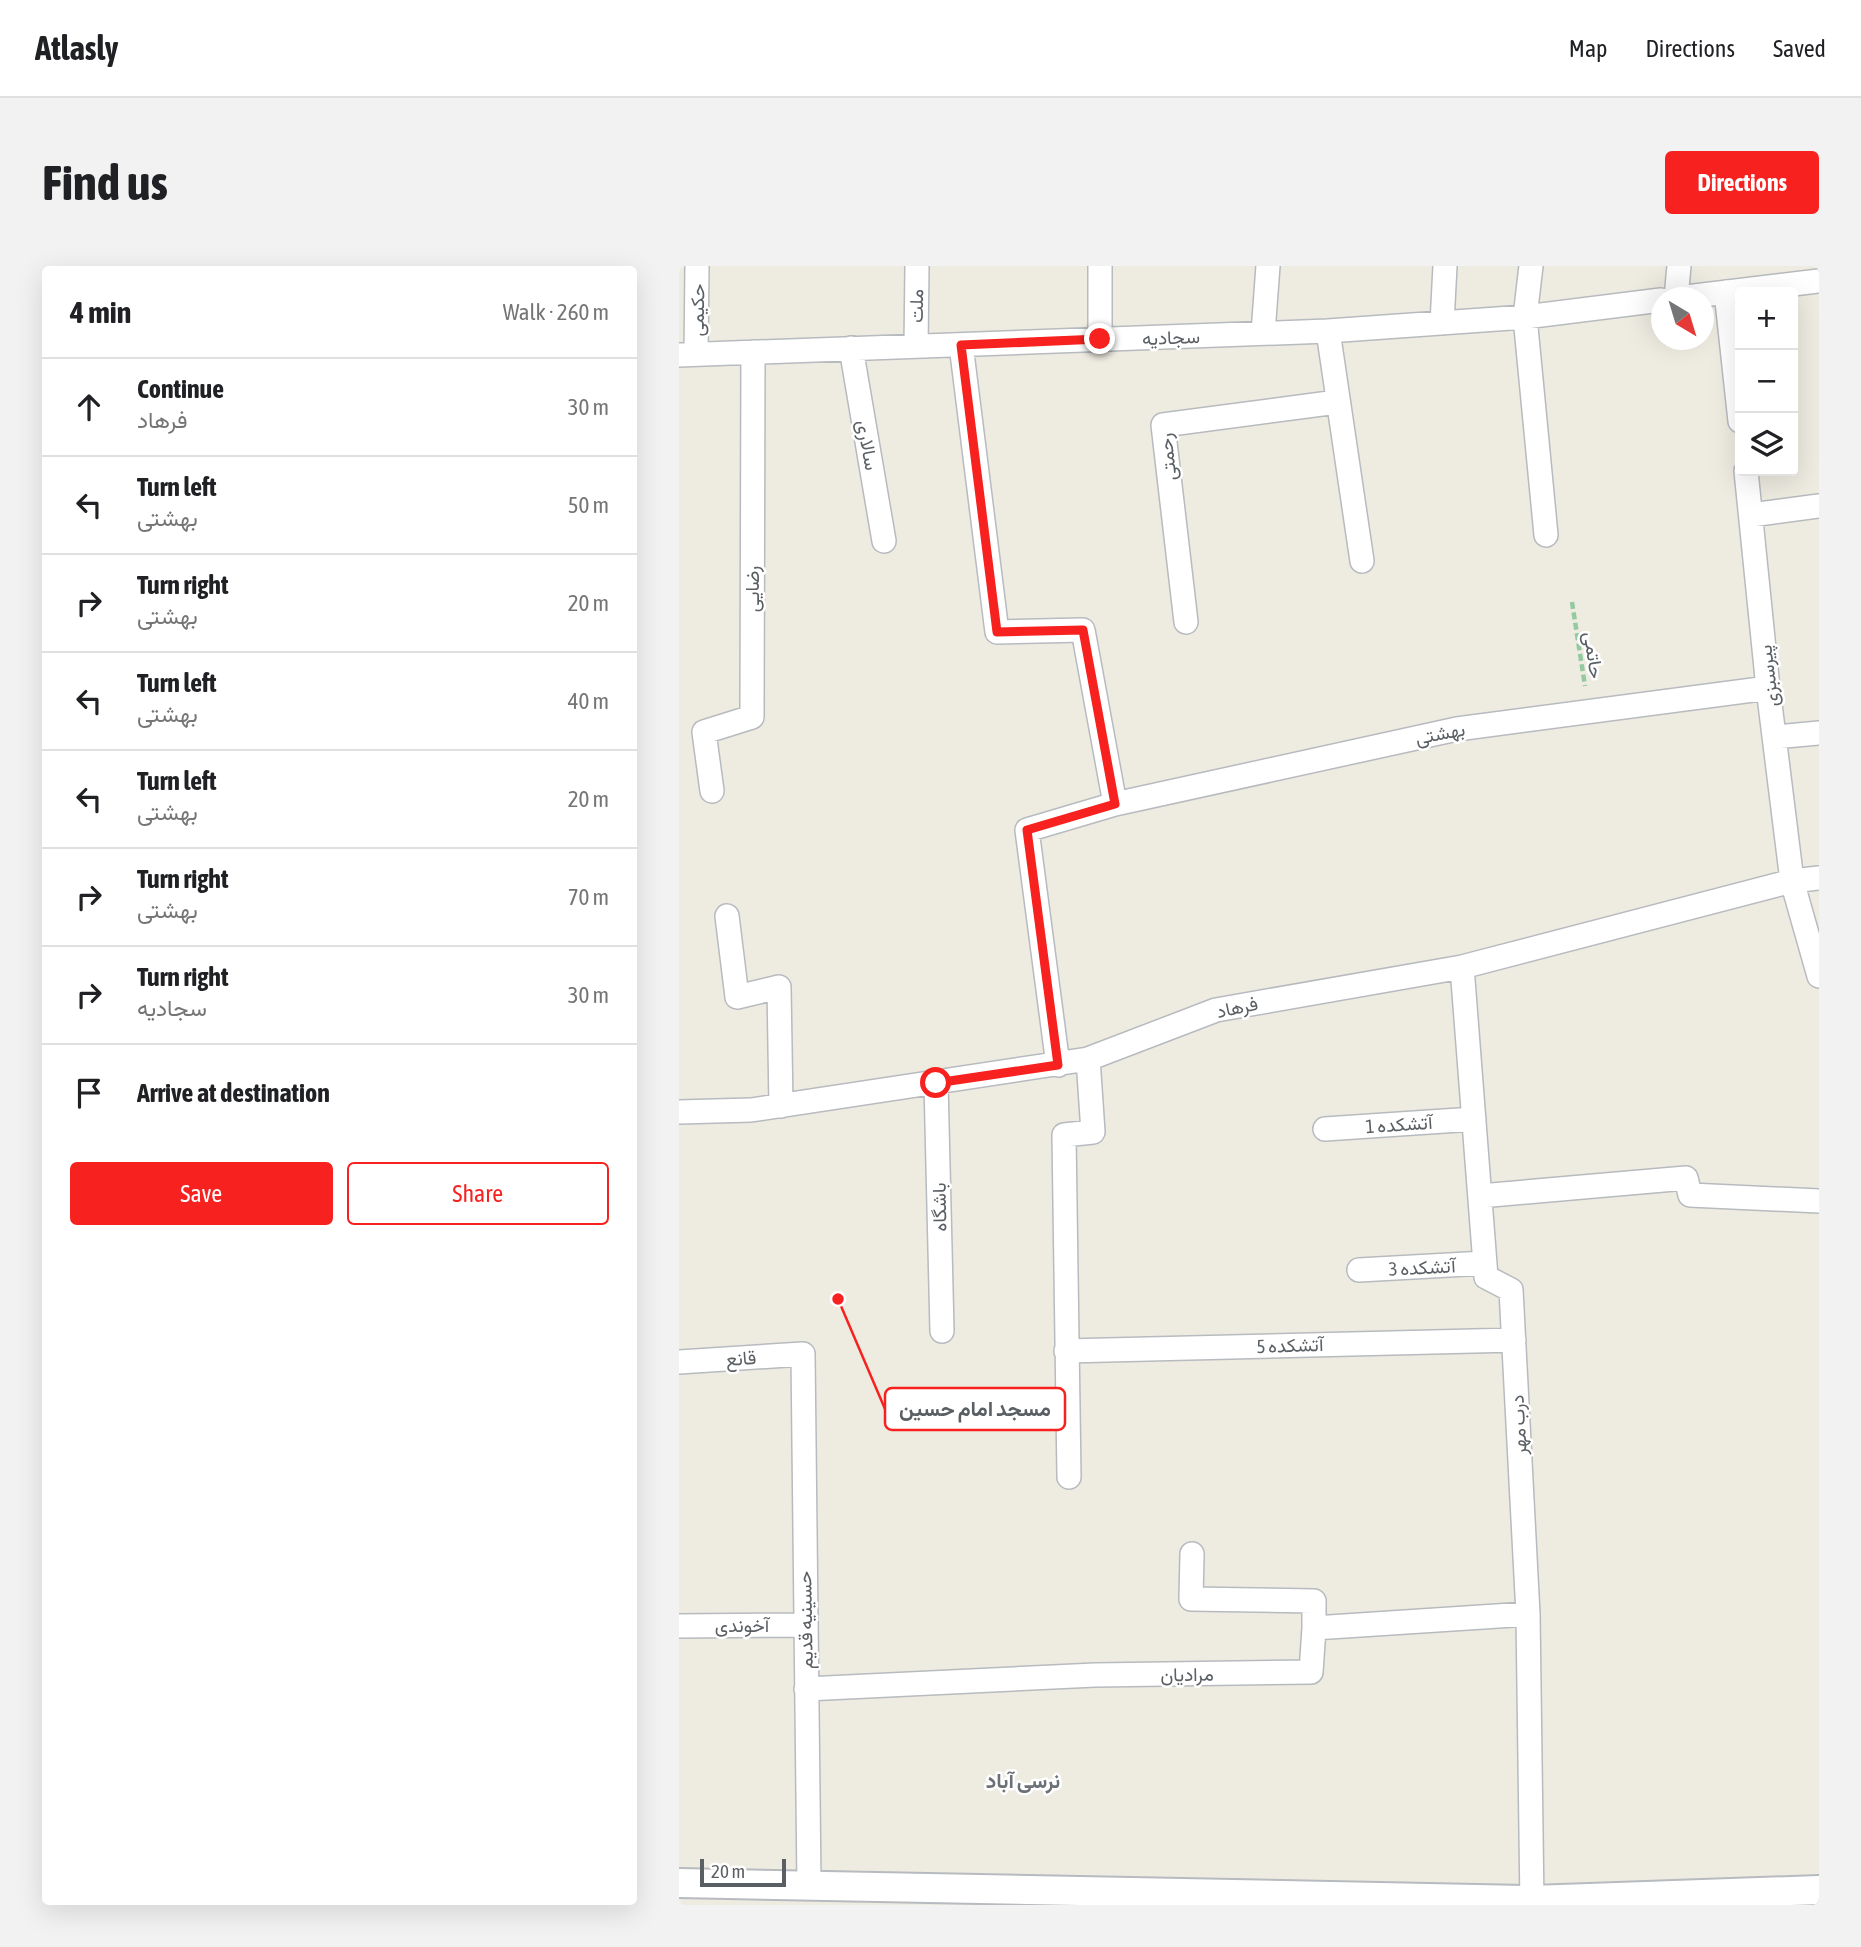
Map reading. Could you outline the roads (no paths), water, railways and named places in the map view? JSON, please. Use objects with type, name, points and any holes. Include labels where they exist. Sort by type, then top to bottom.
[{"type":"street","name":"حکیمی","points":[[688,355],[697,266]]},
{"type":"street","name":"ملت","points":[[916,346],[917,266]]},
{"type":"street","points":[[1100,266],[1100,339]]},
{"type":"street","points":[[1263,333],[1268,266]]},
{"type":"street","points":[[1442,323],[1445,266]]},
{"type":"street","points":[[1531,266],[1525,317],[1546,535]]},
{"type":"street","points":[[1678,287],[1679,266]]},
{"type":"street","points":[[1714,293],[1819,281]]},
{"type":"street","points":[[1726,292],[1739,413]]},
{"type":"street","name":"سجادیه","points":[[688,355],[1328,331],[1525,317],[1651,301]]},
{"type":"street","points":[[1328,331],[1362,561]]},
{"type":"street","points":[[961,345],[997,632],[1083,630],[1115,804]]},
{"type":"street","name":"سالاری","points":[[851,348],[884,541]]},
{"type":"street","name":"رضایی","points":[[712,791],[704,732],[752,717],[753,352]]},
{"type":"street","name":"رحمتی","points":[[1186,622],[1163,425],[1337,402]]},
{"type":"street","name":"پیرسبزی","points":[[1747,476],[1768,688],[1793,881],[1819,976]]},
{"type":"street","points":[[1751,515],[1819,506]]},
{"type":"street","name":"بهشتی","points":[[1058,1065],[1027,830],[1115,804],[1457,729],[1768,688]]},
{"type":"street","points":[[1776,737],[1819,733]]},
{"type":"street","name":"فرهاد","points":[[679,1112],[751,1110],[1088,1059],[1216,1010],[1462,967],[1793,881],[1819,878]]},
{"type":"street","points":[[727,916],[737,997],[779,986],[781,1106]]},
{"type":"street","points":[[1462,967],[1485,1264]]},
{"type":"street","points":[[1069,1477],[1064,1135],[1093,1132],[1088,1059]]},
{"type":"street","name":"باشگاه","points":[[936,1083],[942,1331]]},
{"type":"street","name":"آتشکده 1","points":[[1325,1129],[1474,1119]]},
{"type":"street","points":[[1480,1196],[1686,1178],[1690,1195],[1819,1201]]},
{"type":"street","name":"آتشکده 3","points":[[1359,1270],[1485,1264]]},
{"type":"street","name":"درب مهر","points":[[1485,1264],[1486,1277],[1511,1290],[1528,1614],[1532,1903]]},
{"type":"street","name":"آتشکده 5","points":[[1066,1351],[1514,1340]]},
{"type":"street","name":"قانع","points":[[679,1362],[803,1354]]},
{"type":"street","name":"حسینیه قدیم","points":[[803,1354],[809,1885]]},
{"type":"street","points":[[1192,1554],[1191,1599],[1314,1601],[1314,1628],[1528,1614]]},
{"type":"street","name":"آخوندی","points":[[679,1626],[806,1625]]},
{"type":"street","name":"مرادیان","points":[[806,1689],[1095,1675],[1311,1672],[1314,1628]]},
{"type":"street","points":[[679,1883],[809,1885],[1093,1898],[1532,1903],[1819,1890]]},
{"type":"place","name":"مسجد امام حسین","points":[[838,1299]]},
{"type":"district","name":"نرسی آباد","points":[[1023,1780]]}]
